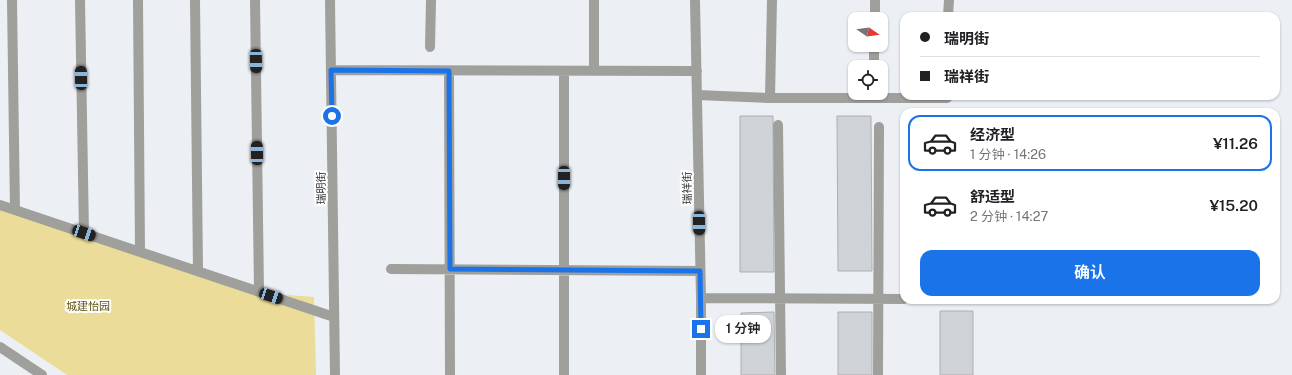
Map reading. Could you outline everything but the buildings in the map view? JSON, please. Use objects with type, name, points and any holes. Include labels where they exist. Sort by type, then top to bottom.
[{"type":"street","points":[[12,0],[16,210]]},
{"type":"street","points":[[80,0],[84,233]]},
{"type":"street","points":[[138,0],[140,252]]},
{"type":"street","points":[[195,0],[198,271]]},
{"type":"street","points":[[255,0],[258,291]]},
{"type":"street","name":"瑞明街","points":[[330,0],[335,375]]},
{"type":"street","points":[[430,0],[430,47]]},
{"type":"street","points":[[594,0],[594,71]]},
{"type":"street","name":"瑞祥街","points":[[695,0],[701,298],[701,375]]},
{"type":"street","points":[[770,98],[772,0]]},
{"type":"street","points":[[875,0],[875,12]]},
{"type":"street","points":[[948,12],[949,0]]},
{"type":"street","points":[[331,70],[697,71]]},
{"type":"street","points":[[449,71],[450,375]]},
{"type":"street","points":[[564,71],[564,375]]},
{"type":"street","points":[[697,95],[770,98],[848,96]]},
{"type":"street","points":[[888,96],[900,96]]},
{"type":"street","points":[[778,125],[780,375]]},
{"type":"street","points":[[878,375],[879,127]]},
{"type":"street","points":[[0,205],[334,317]]},
{"type":"street","points":[[391,268],[700,271]]},
{"type":"street","points":[[701,298],[780,297],[900,299]]},
{"type":"street","points":[[0,348],[42,375]]},
{"type":"green space","name":"城建怡园","points":[[0,206],[250,292],[314,297],[316,375],[67,375],[0,330]]},
{"type":"route","points":[[332,116],[331,70],[449,71],[450,269],[700,271],[701,329]]}]
